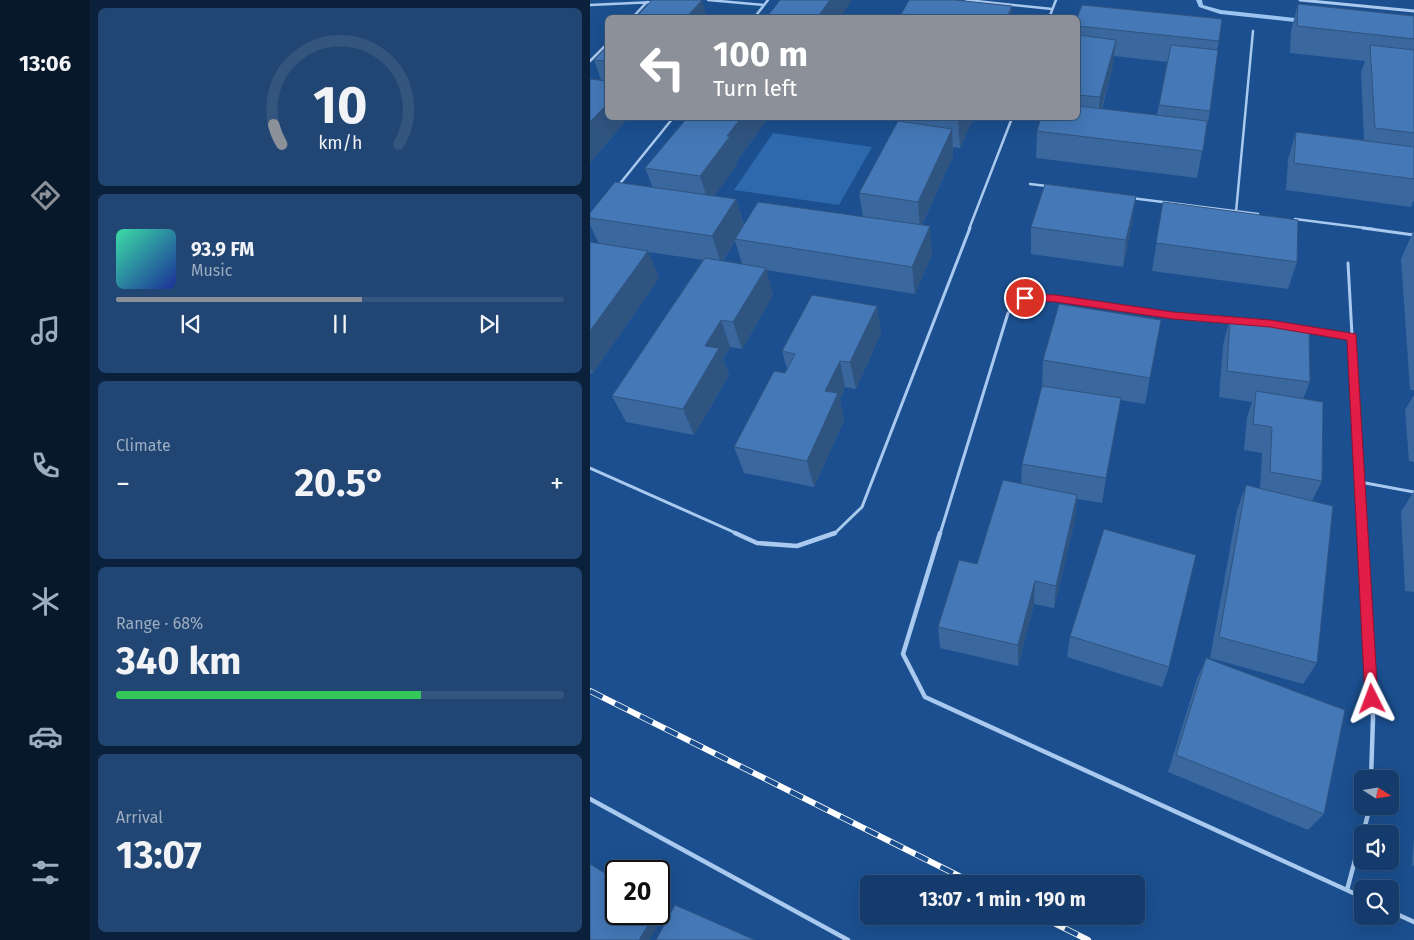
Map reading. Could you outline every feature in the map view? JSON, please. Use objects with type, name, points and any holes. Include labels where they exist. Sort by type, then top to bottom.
[{"type":"street","points":[[1300,0],[1414,11]]},
{"type":"street","points":[[1346,0],[1346,5]]},
{"type":"lane","points":[[590,6],[658,0]]},
{"type":"lane","points":[[708,0],[764,5]]},
{"type":"lane","points":[[756,15],[768,0]]},
{"type":"lane","points":[[966,0],[1052,9]]},
{"type":"lane","points":[[1050,15],[1056,0]]},
{"type":"lane","points":[[635,15],[647,2]]},
{"type":"lane","points":[[1236,212],[1253,32]]},
{"type":"lane","points":[[590,60],[605,45]]},
{"type":"lane","points":[[614,192],[672,120]]},
{"type":"lane","points":[[590,468],[757,543],[797,546],[833,535],[862,507],[1011,120]]},
{"type":"lane","points":[[1030,184],[1050,186]]},
{"type":"lane","points":[[1128,197],[1266,216]]},
{"type":"lane","points":[[1286,218],[1414,235]]},
{"type":"lane","points":[[1348,263],[1373,718],[1371,770]]},
{"type":"lane","points":[[1241,321],[1173,316],[1056,298],[1025,298],[1008,313],[903,654],[925,697],[1354,893]]},
{"type":"lane","points":[[1298,328],[1352,337]]},
{"type":"lane","points":[[1360,482],[1414,492]]},
{"type":"lane","points":[[590,800],[848,940]]},
{"type":"lane","points":[[1348,890],[1354,868]]},
{"type":"lane","points":[[1399,915],[1414,922]]},
{"type":"shaded area","points":[[773,133],[872,147],[839,205],[734,190]]},
{"type":"building","points":[[652,0],[702,0],[689,15],[638,15]]},
{"type":"building","points":[[780,0],[830,0],[819,15],[768,15]]},
{"type":"building","points":[[909,0],[955,0],[1012,6],[1008,15],[901,15]]},
{"type":"building","points":[[1298,4],[1414,16],[1414,39],[1297,26]]},
{"type":"building","points":[[1082,5],[1222,19],[1219,41],[1080,26],[1080,15],[1078,15]]},
{"type":"building","points":[[1080,35],[1116,40],[1100,97],[1080,95]]},
{"type":"building","points":[[1171,45],[1218,50],[1210,111],[1159,105]]},
{"type":"building","points":[[1370,45],[1414,50],[1414,133],[1375,128]]},
{"type":"building","points":[[605,48],[605,61],[594,60]]},
{"type":"building","points":[[590,79],[605,81],[605,106],[590,122]]},
{"type":"building","points":[[1080,106],[1207,121],[1203,151],[1037,131],[1040,120],[1080,120]]},
{"type":"building","points":[[685,120],[739,120],[700,176],[645,168]]},
{"type":"building","points":[[898,121],[952,129],[918,202],[859,193]]},
{"type":"building","points":[[1296,132],[1414,147],[1414,179],[1294,163]]},
{"type":"building","points":[[615,182],[736,199],[712,236],[590,218],[590,213]]},
{"type":"building","points":[[1045,184],[1136,196],[1126,240],[1031,227]]},
{"type":"building","points":[[758,202],[930,226],[912,267],[735,239]]},
{"type":"building","points":[[1163,202],[1298,220],[1297,262],[1156,243]]},
{"type":"building","points":[[590,242],[648,251],[590,331]]},
{"type":"building","points":[[705,258],[766,268],[733,322],[721,320],[705,346],[719,348],[683,409],[612,396]]},
{"type":"building","points":[[812,295],[877,306],[850,362],[840,361],[825,391],[838,393],[807,461],[734,447],[774,371],[785,373],[795,354],[782,351]]},
{"type":"building","points":[[1059,304],[1161,320],[1150,378],[1043,360]]},
{"type":"building","points":[[1230,318],[1309,328],[1310,382],[1227,371]]},
{"type":"building","points":[[1042,386],[1121,398],[1106,478],[1022,464]]},
{"type":"building","points":[[1256,391],[1323,402],[1322,481],[1270,472],[1272,427],[1253,424]]},
{"type":"building","points":[[1003,480],[1077,495],[1056,586],[1035,581],[1018,645],[938,627],[959,560],[977,564]]},
{"type":"building","points":[[1246,485],[1333,506],[1317,663],[1219,637]]},
{"type":"building","points":[[1104,529],[1196,555],[1169,667],[1070,636]]},
{"type":"building","points":[[1206,658],[1345,710],[1324,814],[1176,755]]},
{"type":"building","points":[[590,864],[605,873],[605,925],[648,925],[639,940],[590,940]]},
{"type":"building","points":[[675,905],[755,940],[656,940],[664,925],[670,925],[670,914]]},
{"type":"waterway","points":[[1199,0],[1201,6],[1220,12],[1304,21]]},
{"type":"railway","points":[[590,691],[957,875]]},
{"type":"railway","points":[[1058,925],[1088,940]]},
{"type":"route","points":[[1025,298],[1056,298],[1173,316],[1270,324],[1352,337],[1372,699]]}]
